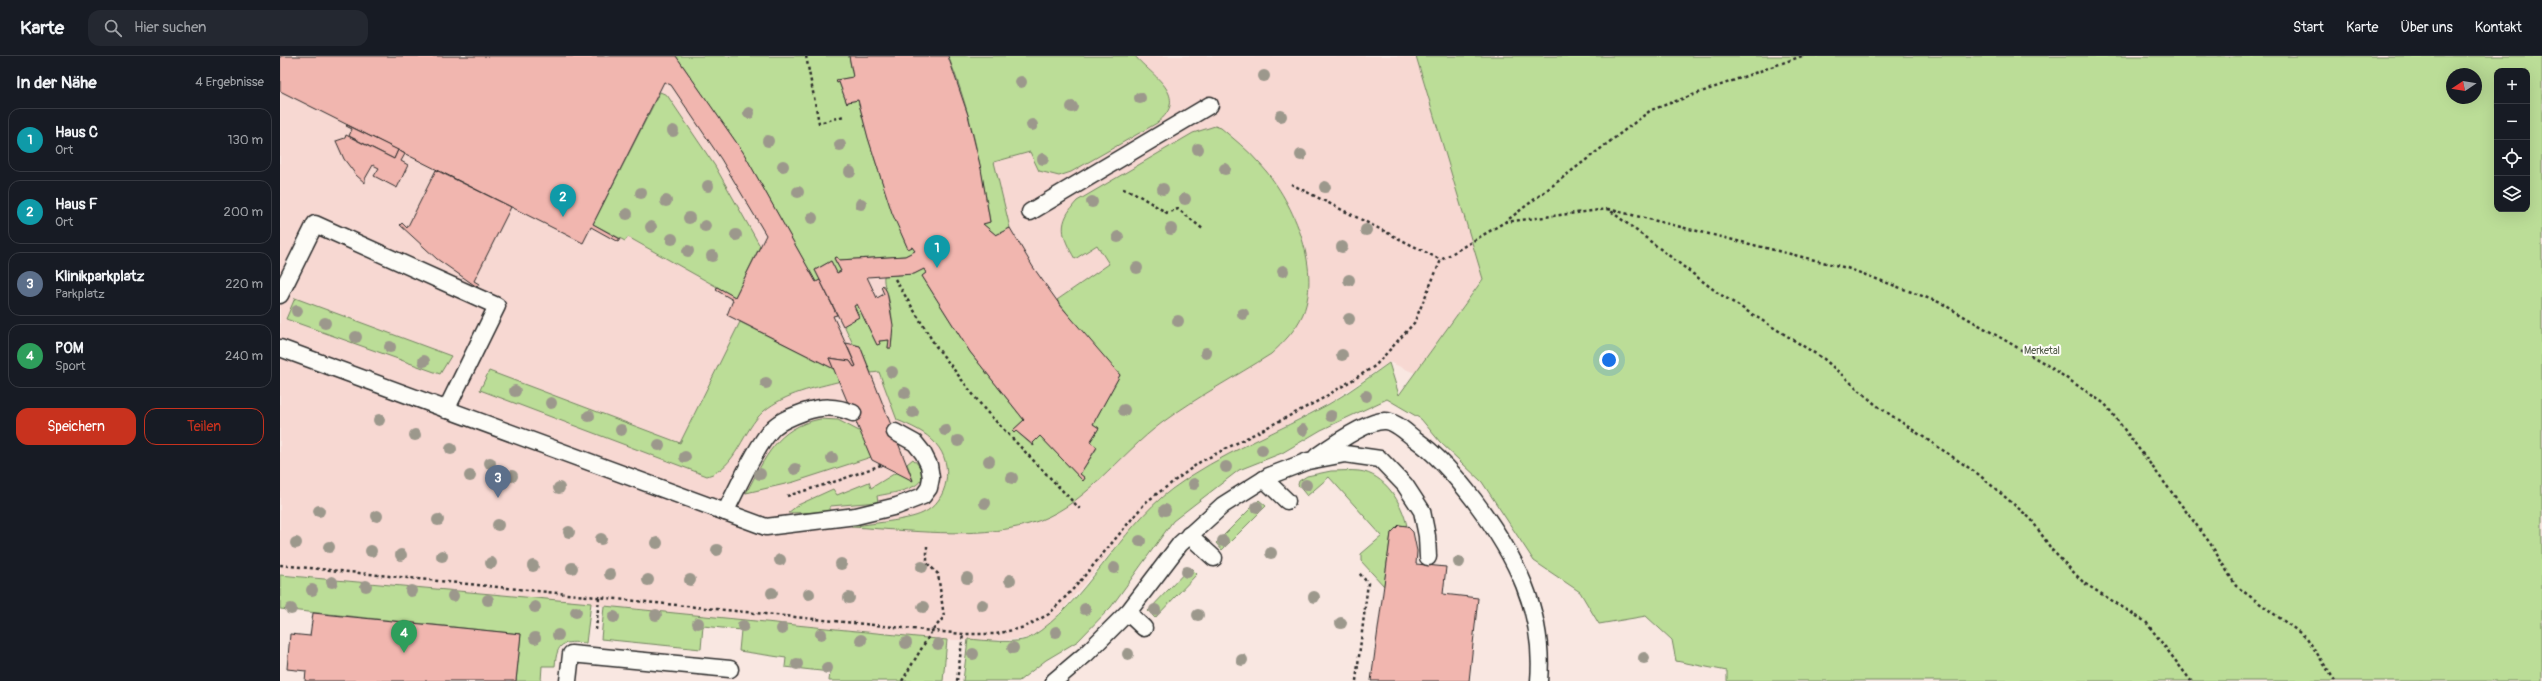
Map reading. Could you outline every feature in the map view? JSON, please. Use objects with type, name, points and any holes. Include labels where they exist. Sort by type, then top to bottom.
[{"type":"lane","points":[[1030,212],[1089,179],[1210,105]]},
{"type":"lane","points":[[280,295],[315,224],[497,306],[446,410]]},
{"type":"lane","points":[[280,348],[766,527],[856,516],[914,501],[923,496],[929,488],[931,478],[929,465],[923,453],[915,443],[895,432]]},
{"type":"lane","points":[[725,512],[765,438],[775,426],[790,417],[827,406],[840,407],[853,413]]},
{"type":"lane","points":[[1054,681],[1086,654],[1128,613],[1180,544],[1223,505],[1264,479],[1308,461],[1350,435],[1384,421],[1392,423],[1428,448],[1459,481],[1496,529],[1513,559],[1535,616],[1543,681]]},
{"type":"lane","points":[[1308,461],[1345,454],[1380,459],[1405,485],[1422,511],[1427,536],[1428,557]]},
{"type":"lane","points":[[1264,479],[1287,501]]},
{"type":"lane","points":[[1189,535],[1214,558]]},
{"type":"lane","points":[[1128,613],[1144,628]]},
{"type":"lane","points":[[568,681],[571,654],[730,669]]},
{"type":"path","points":[[806,56],[819,122],[844,116]]},
{"type":"path","points":[[280,565],[963,634],[996,634],[1025,627],[1049,614],[1076,586],[1146,502],[1200,462],[1320,400],[1375,366],[1414,323],[1441,260],[1505,222],[1651,110],[1802,56]]},
{"type":"path","points":[[1089,179],[1132,192],[1166,213],[1178,209],[1204,230]]},
{"type":"path","points":[[1291,184],[1441,260]]},
{"type":"path","points":[[1505,222],[1608,208],[1847,268],[1941,303],[2044,363],[2105,404],[2210,543],[2236,586],[2307,638],[2335,681]]},
{"type":"path","points":[[1608,208],[1718,293],[1824,359],[1876,405],[1978,474],[2031,519],[2052,550],[2084,583],[2146,622],[2191,681]]},
{"type":"path","points":[[894,279],[935,344],[985,410],[1080,509]]},
{"type":"path","points":[[783,497],[837,482],[882,465]]},
{"type":"path","points":[[902,681],[932,631],[944,617],[938,574],[927,563],[926,546]]},
{"type":"path","points":[[1356,681],[1368,583],[1359,573]]},
{"type":"path","points":[[592,656],[599,598]]},
{"type":"path","points":[[957,681],[963,634]]},
{"type":"shaded area","points":[[280,56],[1416,56],[1483,278],[1415,373],[1389,362],[1329,403],[1207,466],[1170,489],[1123,538],[1052,622],[1028,638],[1004,640],[946,640],[280,574]]},
{"type":"green space","points":[[676,56],[849,56],[853,77],[837,80],[837,83],[839,82],[847,104],[848,102],[858,100],[868,138],[886,194],[908,249],[912,247],[915,251],[905,256],[839,260],[837,257],[834,259],[841,271],[837,273],[831,261],[815,270],[820,280],[816,282],[743,152]]},
{"type":"green space","points":[[948,56],[1135,56],[1165,87],[1169,95],[1170,104],[1167,113],[1157,123],[1071,172],[1059,176],[1039,171],[1030,152],[994,162],[1010,228],[996,235],[983,224],[990,222],[979,159],[963,96]]},
{"type":"green space","name":"Merketal","points":[[1416,56],[2542,56],[2542,681],[1727,681],[1727,671],[1676,661],[1672,640],[1646,616],[1599,624],[1580,592],[1534,561],[1482,482],[1440,442],[1421,419],[1387,399],[1321,430],[1282,453],[1239,470],[1173,521],[1111,607],[1078,641],[1046,660],[1019,681],[963,681],[968,639],[1018,641],[1031,637],[1050,623],[1068,606],[1135,524],[1153,505],[1190,476],[1229,454],[1329,404],[1389,363],[1399,395],[1483,279]]},
{"type":"green space","points":[[660,92],[667,95],[715,166],[760,246],[735,297],[628,237],[625,241],[593,224]]},
{"type":"green space","points":[[1215,126],[1221,128],[1246,149],[1271,178],[1292,214],[1300,234],[1306,255],[1309,276],[1308,295],[1300,320],[1285,341],[1271,354],[1163,422],[1084,493],[1067,506],[1049,516],[1029,524],[986,532],[941,533],[851,527],[898,520],[923,513],[939,500],[946,482],[947,471],[942,452],[936,444],[928,436],[897,420],[879,372],[871,373],[860,346],[853,344],[844,325],[859,317],[854,306],[857,304],[877,345],[879,341],[889,340],[888,348],[891,348],[892,318],[884,276],[914,274],[924,269],[926,273],[922,276],[970,352],[1024,420],[1012,431],[1016,431],[1033,446],[1033,443],[1040,436],[1083,481],[1085,478],[1080,474],[1097,448],[1090,442],[1099,428],[1093,424],[1120,375],[1089,342],[1057,300],[1109,264],[1097,245],[1075,259],[1064,236],[1063,229],[1066,216],[1077,201],[1193,133]]},
{"type":"green space","points":[[295,298],[451,356],[440,374],[286,319]]},
{"type":"green space","points":[[740,322],[834,369],[841,381],[791,395],[764,411],[756,419],[732,457],[725,465],[717,472],[707,476],[480,390],[489,371],[680,443]]},
{"type":"green space","points":[[820,419],[838,420],[861,432],[871,457],[794,482],[746,493],[767,456],[783,437],[793,429],[805,423]]},
{"type":"green space","points":[[913,459],[921,469],[922,476],[919,482],[913,487],[894,493],[877,496],[878,502],[830,506],[830,512],[788,513],[798,505],[833,489],[837,495],[869,482],[871,488],[897,472],[913,480],[907,464]]},
{"type":"green space","points":[[1331,471],[1359,471],[1368,473],[1377,478],[1391,491],[1401,508],[1407,526],[1399,525],[1391,533],[1384,586],[1361,561],[1361,554],[1382,536],[1329,477],[1307,496],[1298,485],[1299,481],[1307,476]]},
{"type":"green space","points":[[1259,500],[1266,506],[1222,550],[1216,543]]},
{"type":"green space","points":[[1190,567],[1197,574],[1155,618],[1148,611]]},
{"type":"green space","points":[[280,575],[591,603],[586,643],[572,642],[563,645],[557,652],[555,666],[542,666],[541,681],[516,681],[521,634],[280,609]]},
{"type":"green space","points":[[604,606],[947,640],[943,681],[829,681],[830,672],[785,667],[786,658],[739,651],[741,630],[703,626],[701,649],[601,639]]},
{"type":"building","points":[[280,56],[676,56],[743,152],[816,282],[820,280],[837,315],[833,316],[856,366],[854,367],[850,361],[829,358],[834,369],[727,315],[733,300],[716,290],[717,287],[735,297],[766,235],[721,159],[671,85],[664,82],[593,224],[620,239],[618,242],[591,227],[583,243],[280,91]]},
{"type":"building","points":[[849,56],[948,56],[968,115],[981,169],[990,222],[983,224],[996,235],[1010,228],[1033,267],[1060,305],[1120,375],[1093,424],[1099,428],[1090,442],[1097,447],[1080,474],[1085,478],[1083,481],[1040,436],[1033,443],[1034,446],[1016,431],[1014,433],[1012,431],[1024,420],[970,352],[922,276],[926,273],[924,269],[914,274],[867,277],[877,298],[884,294],[881,287],[883,285],[887,292],[893,325],[891,348],[888,348],[889,340],[879,341],[880,344],[877,345],[857,304],[854,306],[859,317],[843,326],[815,270],[831,261],[837,273],[841,271],[834,258],[837,257],[839,260],[905,256],[915,251],[912,247],[908,249],[892,213],[868,138],[858,100],[848,102],[847,104],[839,82],[837,83],[836,80],[853,77]]},
{"type":"building","points":[[347,125],[398,150],[394,159],[349,136],[352,129],[346,126]]},
{"type":"building","points":[[346,135],[394,159],[398,150],[405,154],[401,161],[408,165],[397,188],[374,176],[379,168],[373,165],[365,179],[365,183],[356,175],[344,159],[336,141],[345,138]]},
{"type":"building","points":[[436,170],[511,207],[474,281],[479,284],[477,287],[437,259],[400,225],[402,223],[407,228]]},
{"type":"building","points":[[846,343],[860,346],[913,481],[872,460],[829,358],[850,361],[854,367],[856,366]]},
{"type":"building","points":[[1399,525],[1407,526],[1413,532],[1417,551],[1416,564],[1446,567],[1443,594],[1478,598],[1469,681],[1371,681],[1391,533]]},
{"type":"building","points":[[313,613],[521,634],[516,681],[305,681],[306,671],[287,669],[290,634],[310,636]]},
{"type":"place","name":"Haus F","points":[[563,217]]},
{"type":"place","name":"Haus C","points":[[937,268]]},
{"type":"place","name":"Klinikparkplatz","points":[[498,498]]},
{"type":"place","name":"POM","points":[[404,653]]}]
